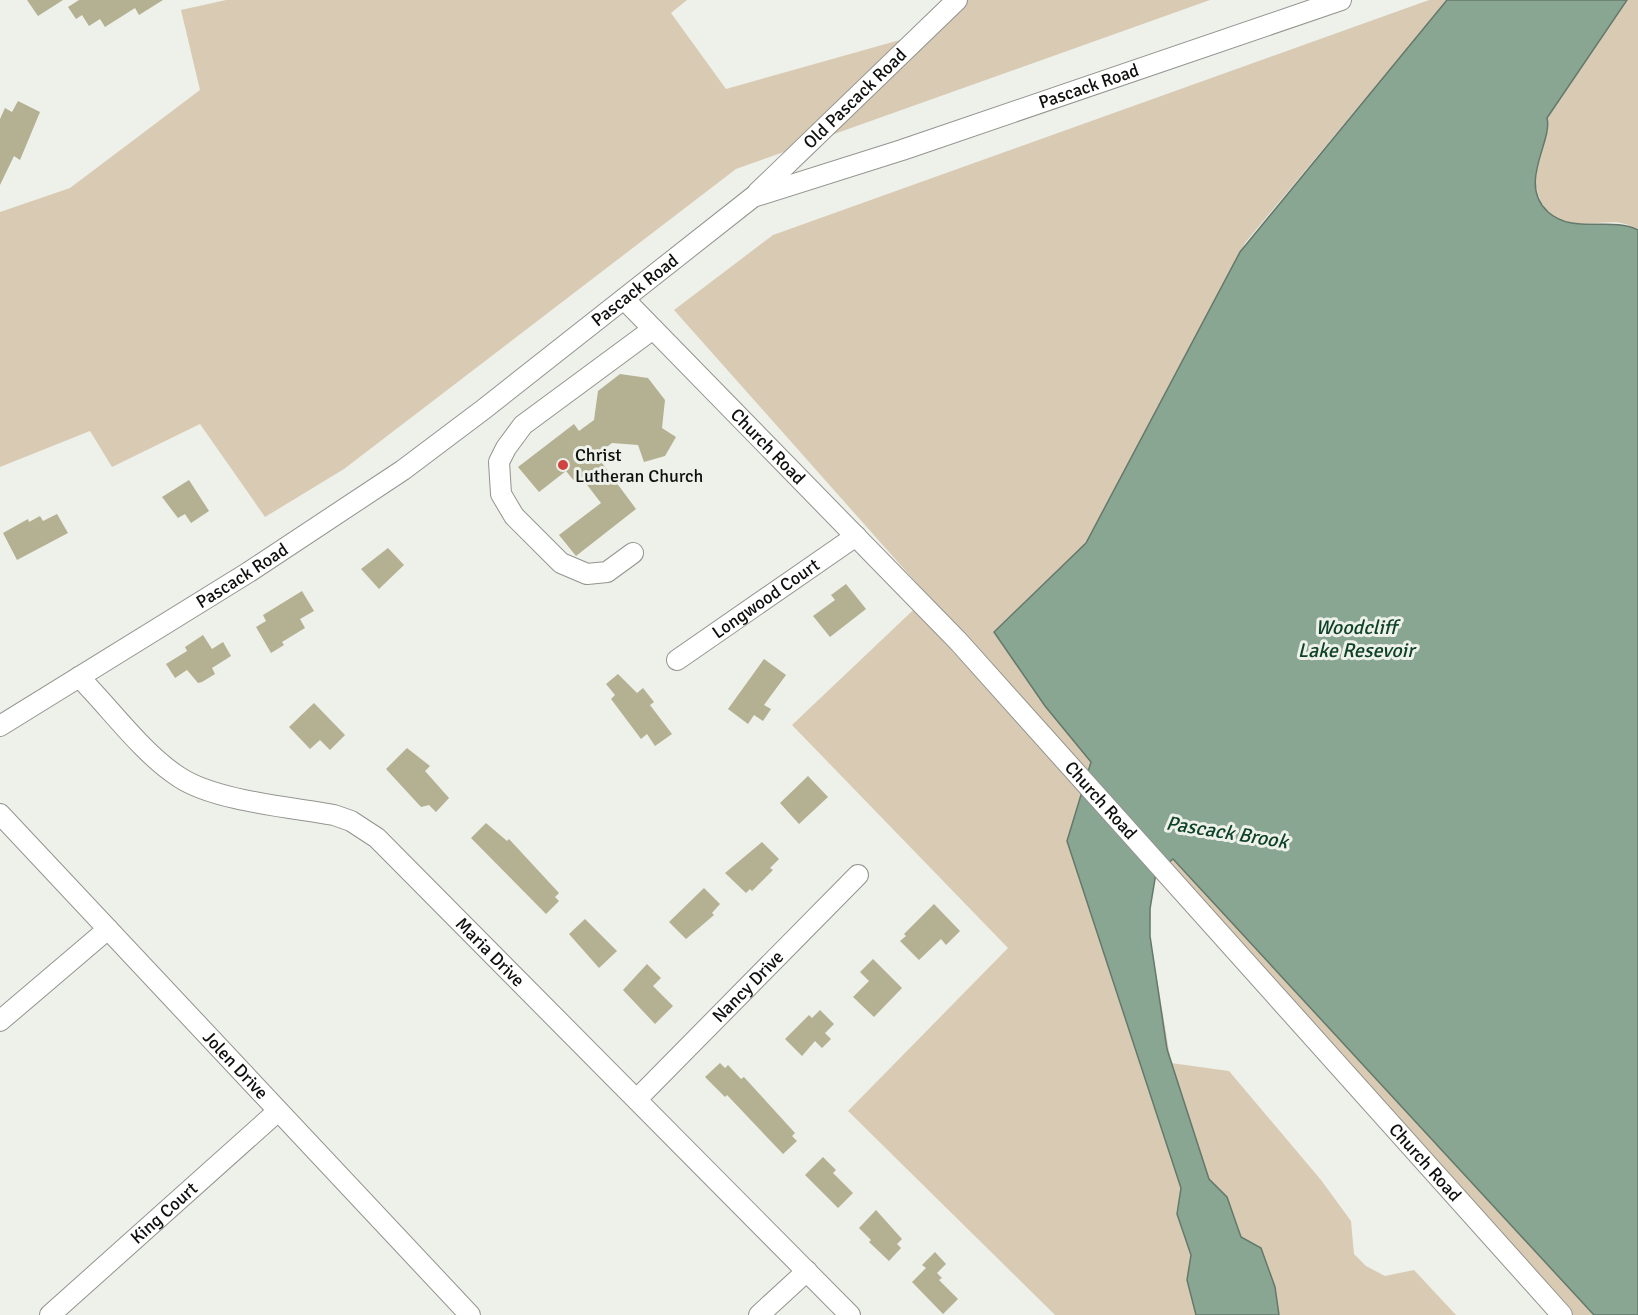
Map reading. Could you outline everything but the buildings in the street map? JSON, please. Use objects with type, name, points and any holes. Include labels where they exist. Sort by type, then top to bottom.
[{"type":"street","name":"Old Pascack Road","points":[[753,197],[957,0]]},
{"type":"street","name":"Pascack Road","points":[[0,726],[311,532],[403,470],[484,410],[753,197],[914,146],[1341,0]]},
{"type":"street","name":"Church Road","points":[[624,299],[958,641],[1562,1315]]},
{"type":"street","points":[[633,554],[607,572],[587,574],[561,563],[514,516],[501,494],[500,462],[506,448],[523,425],[653,329]]},
{"type":"street","name":"Longwood Court","points":[[677,660],[856,536]]},
{"type":"street","name":"Maria Drive","points":[[79,677],[164,766],[181,779],[222,795],[334,815],[369,832],[850,1315]]},
{"type":"street","name":"Jolen Drive","points":[[0,814],[470,1315]]},
{"type":"street","name":"Nancy Drive","points":[[637,1099],[858,875]]},
{"type":"street","points":[[0,1021],[108,929]]},
{"type":"street","name":"King Court","points":[[50,1315],[278,1111]]},
{"type":"street","points":[[759,1315],[807,1271]]},
{"type":"shaded area","points":[[226,0],[687,0],[671,13],[726,89],[914,36],[957,0],[1210,0],[736,169],[344,469],[265,517],[200,424],[112,467],[90,431],[0,467],[0,212],[70,188],[200,90],[181,10]]},
{"type":"shaded area","points":[[1429,0],[1447,0],[1245,243],[1086,543],[994,632],[1045,706],[1152,835],[1594,1315],[1562,1315],[1156,874],[1151,891],[1150,936],[1171,1063],[1229,1071],[1321,1180],[1351,1221],[1354,1254],[1366,1266],[1385,1276],[1414,1270],[1456,1315],[1055,1315],[848,1111],[1008,948],[792,725],[928,596],[674,310],[773,235]]},
{"type":"shaded area","points":[[1627,0],[1638,0],[1638,230],[1627,224],[1615,222],[1572,224],[1553,216],[1545,208],[1538,194],[1536,170],[1546,138],[1547,118],[1558,97]]},
{"type":"water","name":"Woodcliff Lake Resevoir","points":[[1447,0],[1627,0],[1547,118],[1545,139],[1538,163],[1536,188],[1539,201],[1558,219],[1569,223],[1627,226],[1638,230],[1638,1315],[1594,1315],[1173,859],[1156,873],[1150,909],[1150,936],[1167,1049],[1209,1179],[1227,1197],[1241,1237],[1261,1248],[1275,1287],[1279,1315],[1196,1315],[1187,1280],[1191,1255],[1177,1214],[1181,1188],[1067,841],[1091,762],[1045,706],[994,632],[1086,543],[1240,252]]},
{"type":"place","name":"Christ Lutheran Church","points":[[563,465]]},
{"type":"water label","name":"Pascack Brook","points":[[1227,832]]}]
